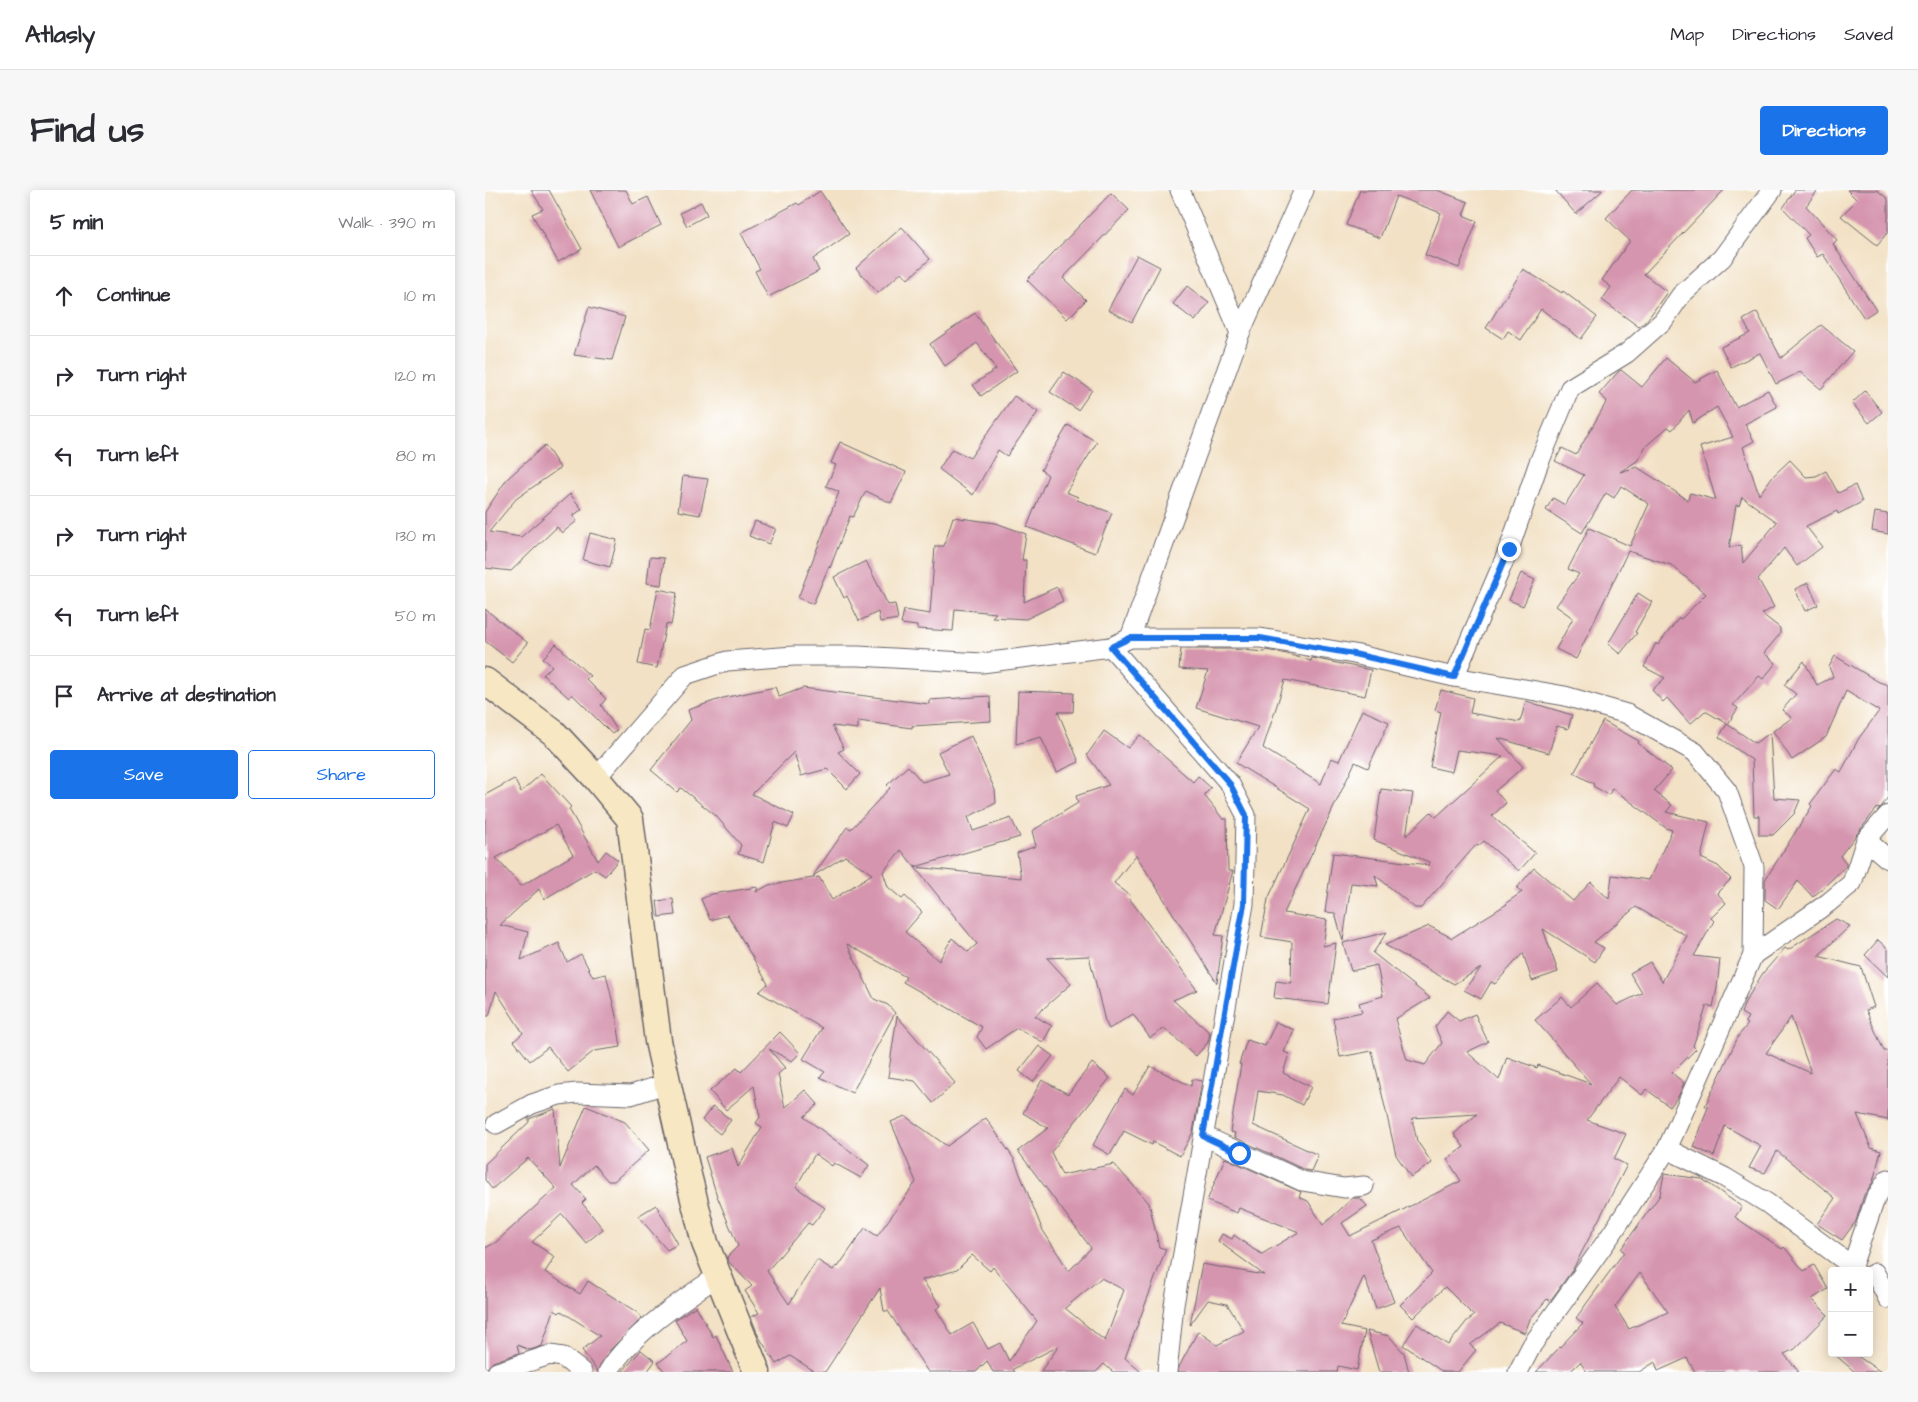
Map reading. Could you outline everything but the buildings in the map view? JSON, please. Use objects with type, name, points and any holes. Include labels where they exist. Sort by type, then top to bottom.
[{"type":"street","points":[[1180,190],[1240,333]]},
{"type":"street","points":[[1130,638],[1240,333],[1304,190]]},
{"type":"street","points":[[1454,677],[1509,549],[1538,465],[1569,388],[1627,353],[1663,321],[1681,295],[1722,258],[1773,190]]},
{"type":"street","points":[[597,778],[685,675],[727,661],[794,656],[858,656],[982,663],[1111,647],[1130,638],[1260,638],[1354,654],[1454,677],[1565,696],[1627,714],[1695,752],[1727,791],[1754,867],[1753,955],[1667,1149],[1613,1232],[1532,1345],[1518,1372]]},
{"type":"street","points":[[1111,647],[1230,784],[1246,815],[1244,904],[1174,1305],[1167,1372]]},
{"type":"street","points":[[485,681],[554,733],[597,778],[630,819],[658,1041],[705,1243],[757,1372]]},
{"type":"street","points":[[1753,955],[1828,903],[1851,883],[1866,840],[1888,815]]},
{"type":"street","points":[[1866,840],[1888,859]]},
{"type":"street","points":[[496,1124],[532,1104],[559,1095],[577,1093],[631,1095],[668,1083]]},
{"type":"street","points":[[1203,1136],[1302,1182],[1344,1188],[1364,1186]]},
{"type":"street","points":[[1667,1149],[1767,1202],[1852,1267]]},
{"type":"street","points":[[1853,1267],[1875,1199],[1888,1179]]},
{"type":"street","points":[[1873,1275],[1875,1274],[1888,1299]]},
{"type":"street","points":[[608,1372],[626,1349],[642,1334],[686,1298],[718,1276]]},
{"type":"street","points":[[497,1372],[550,1355],[563,1357],[583,1372]]},
{"type":"route","points":[[1239,1153],[1203,1136],[1244,904],[1246,815],[1230,784],[1111,647],[1130,638],[1260,638],[1354,654],[1454,677],[1509,549]]}]
